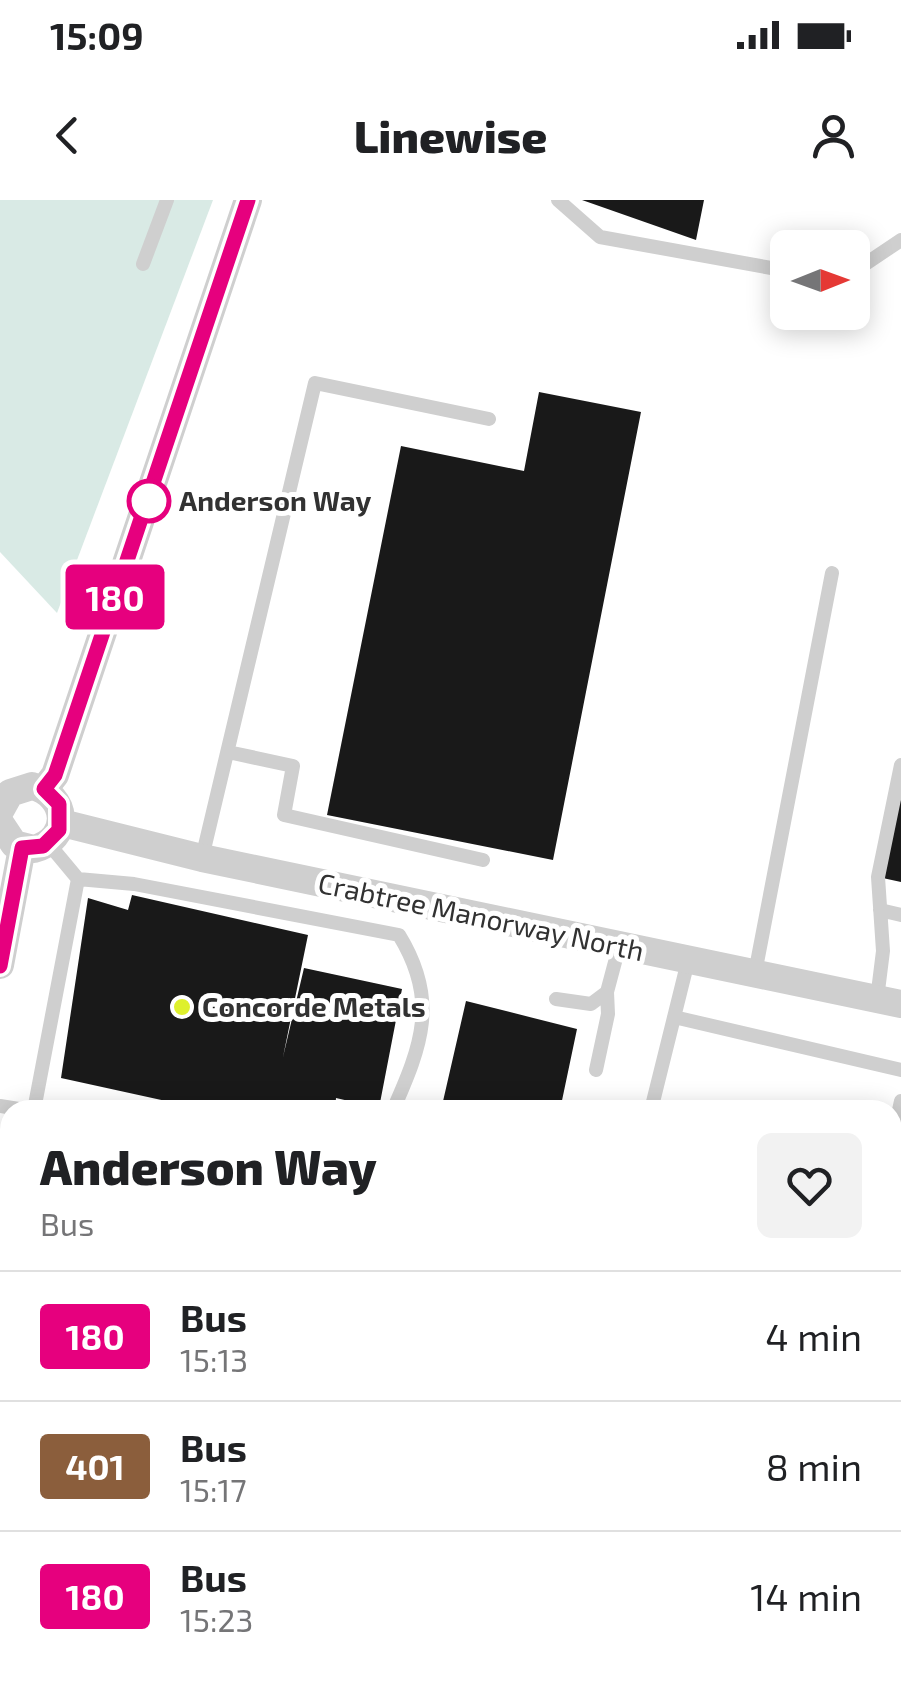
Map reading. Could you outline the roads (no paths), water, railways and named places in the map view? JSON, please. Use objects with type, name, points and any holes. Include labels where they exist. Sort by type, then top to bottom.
[{"type":"street","points":[[44,789],[55,775],[248,200]]},
{"type":"street","points":[[0,811],[10,794],[23,787],[44,789],[59,804],[0,965]]},
{"type":"street","points":[[0,823],[6,838],[44,838]]},
{"type":"street","name":"Crabtree Manorway North","points":[[44,838],[202,858],[889,1001]]},
{"type":"lane","points":[[143,264],[166,200]]},
{"type":"lane","points":[[558,200],[600,237],[770,269]]},
{"type":"lane","points":[[870,261],[901,240]]},
{"type":"lane","points":[[202,858],[315,383],[489,419]]},
{"type":"lane","points":[[755,973],[832,573]]},
{"type":"lane","points":[[228,752],[293,766],[284,816],[484,860]]},
{"type":"lane","points":[[889,1001],[882,974],[878,876],[901,765]]},
{"type":"lane","points":[[44,838],[78,879],[134,884],[400,935],[420,968],[422,1045],[397,1100]]},
{"type":"lane","points":[[36,1100],[78,879]]},
{"type":"lane","points":[[880,910],[901,915]]},
{"type":"lane","points":[[596,1070],[608,1014],[606,992],[618,947]]},
{"type":"lane","points":[[653,1100],[688,961]]},
{"type":"lane","points":[[556,999],[591,1004],[606,992]]},
{"type":"lane","points":[[674,1017],[901,1070]]},
{"type":"place","name":"Anderson Way","points":[[149,501]]},
{"type":"place","name":"Concorde Metals","points":[[182,1007]]}]
